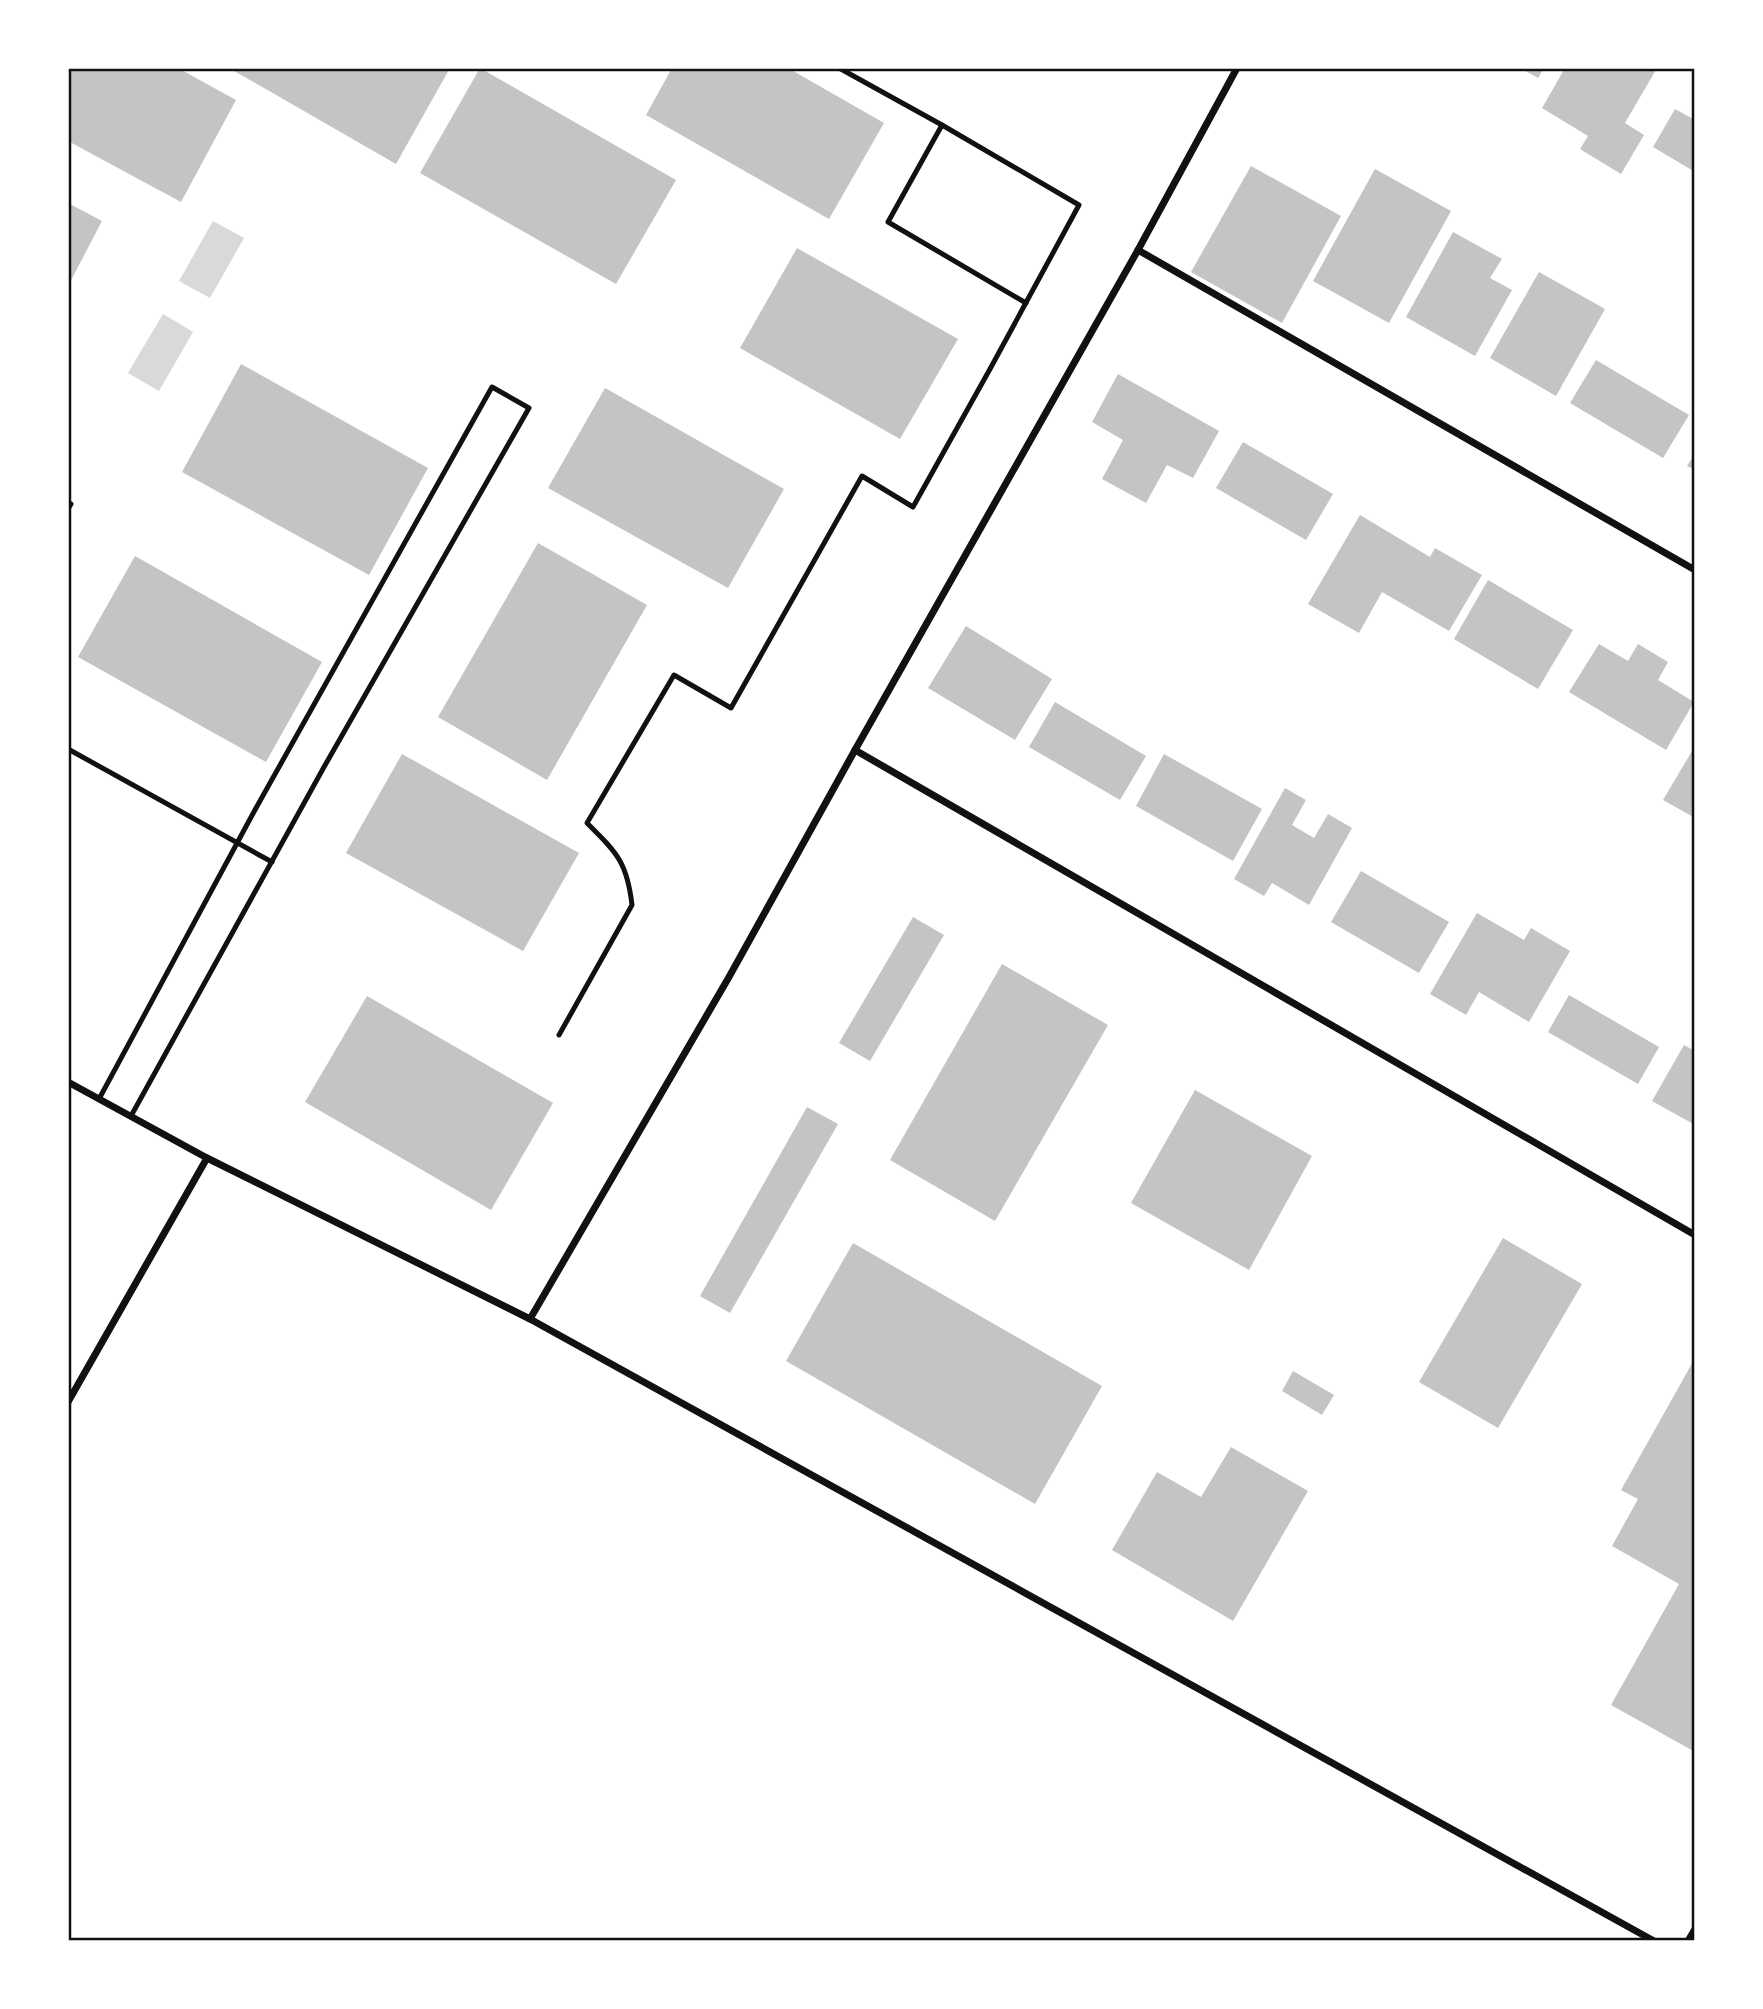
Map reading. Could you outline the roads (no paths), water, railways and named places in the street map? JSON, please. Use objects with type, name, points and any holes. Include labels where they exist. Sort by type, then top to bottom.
[{"type":"street","points":[[530,1319],[729,977],[1138,250],[1237,68]]},
{"type":"street","points":[[1138,250],[1695,570]]},
{"type":"street","points":[[855,750],[1695,1235]]},
{"type":"street","points":[[68,1082],[207,1158],[530,1319],[1654,1941]]},
{"type":"street","points":[[68,1402],[207,1158]]},
{"type":"street","points":[[1688,1941],[1695,1929]]},
{"type":"lane","points":[[558,1035],[632,905],[629,880],[616,852],[587,823],[674,675],[731,708],[862,476],[912,507],[1079,205],[839,68]]},
{"type":"lane","points":[[942,125],[888,222],[1026,303]]},
{"type":"lane","points":[[99,1099],[238,842],[492,387],[529,408],[324,767],[131,1116]]},
{"type":"lane","points":[[68,749],[272,862]]}]
